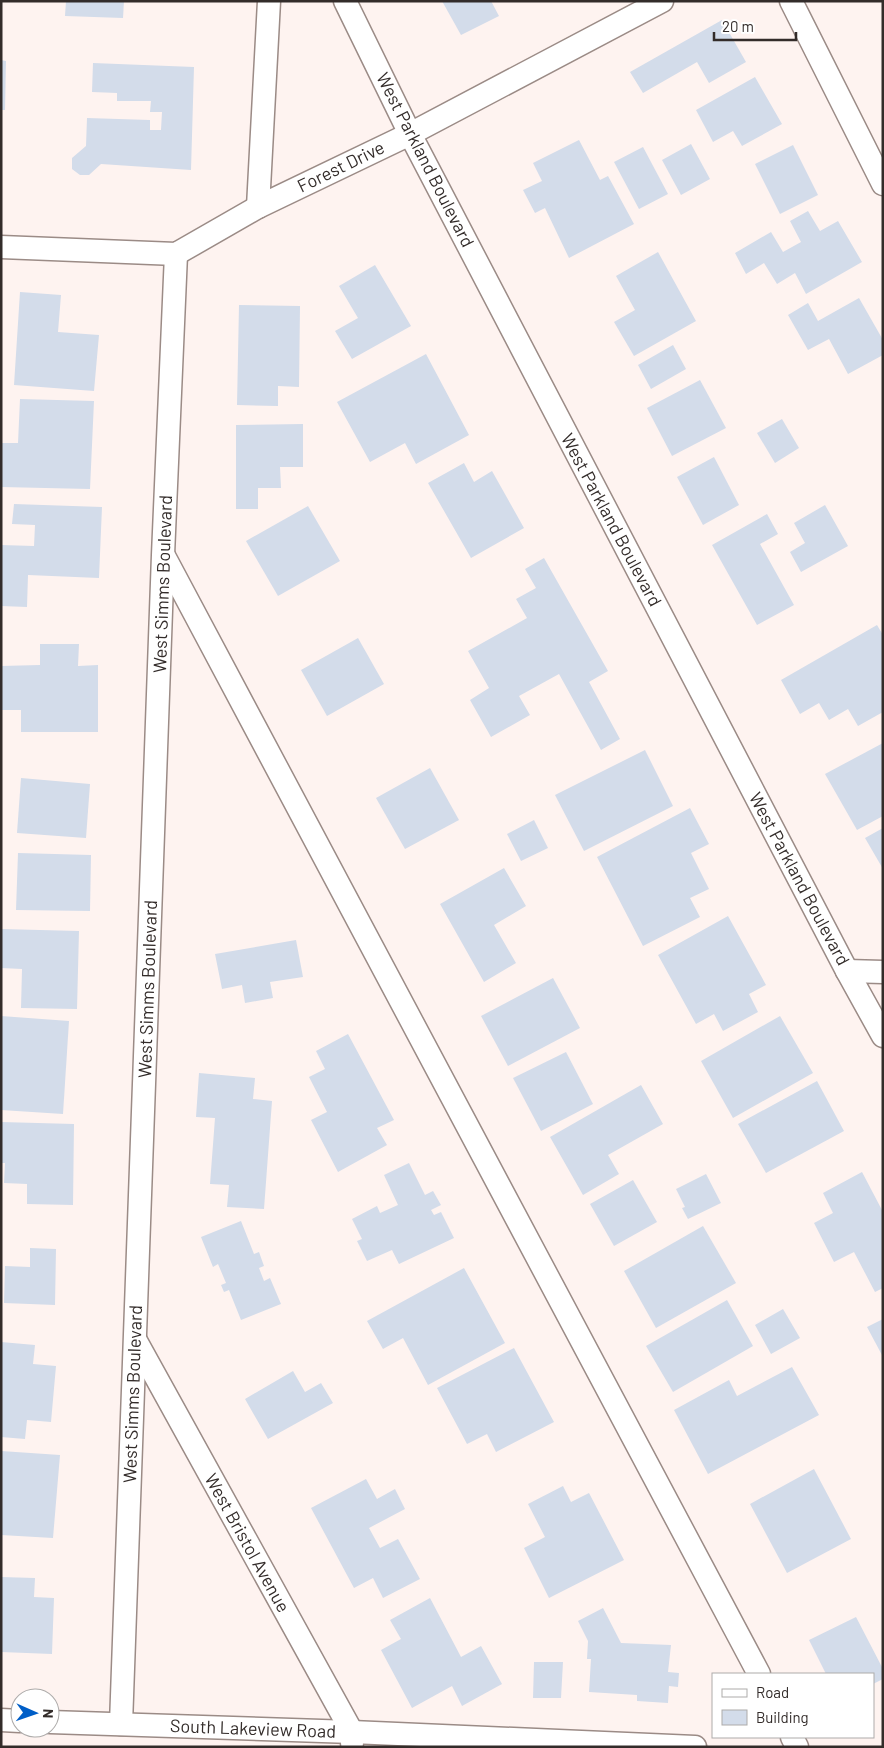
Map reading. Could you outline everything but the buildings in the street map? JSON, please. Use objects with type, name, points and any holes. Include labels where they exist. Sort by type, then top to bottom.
[{"type":"street","points":[[258,207],[269,1]]},
{"type":"street","name":"West Parkland Boulevard","points":[[346,1],[410,134],[847,971],[883,1036]]},
{"type":"street","name":"Forest Drive","points":[[176,254],[258,207],[410,134],[662,1]]},
{"type":"street","points":[[791,1],[883,184]]},
{"type":"street","points":[[1,247],[176,254]]},
{"type":"street","name":"West Simms Boulevard","points":[[121,1724],[163,555],[176,254]]},
{"type":"street","points":[[163,555],[757,1673]]},
{"type":"street","points":[[847,971],[883,972]]},
{"type":"street","name":"West Bristol Avenue","points":[[136,1341],[352,1739]]},
{"type":"street","name":"South Lakeview Road","points":[[60,1722],[121,1724],[352,1739],[695,1747]]}]
